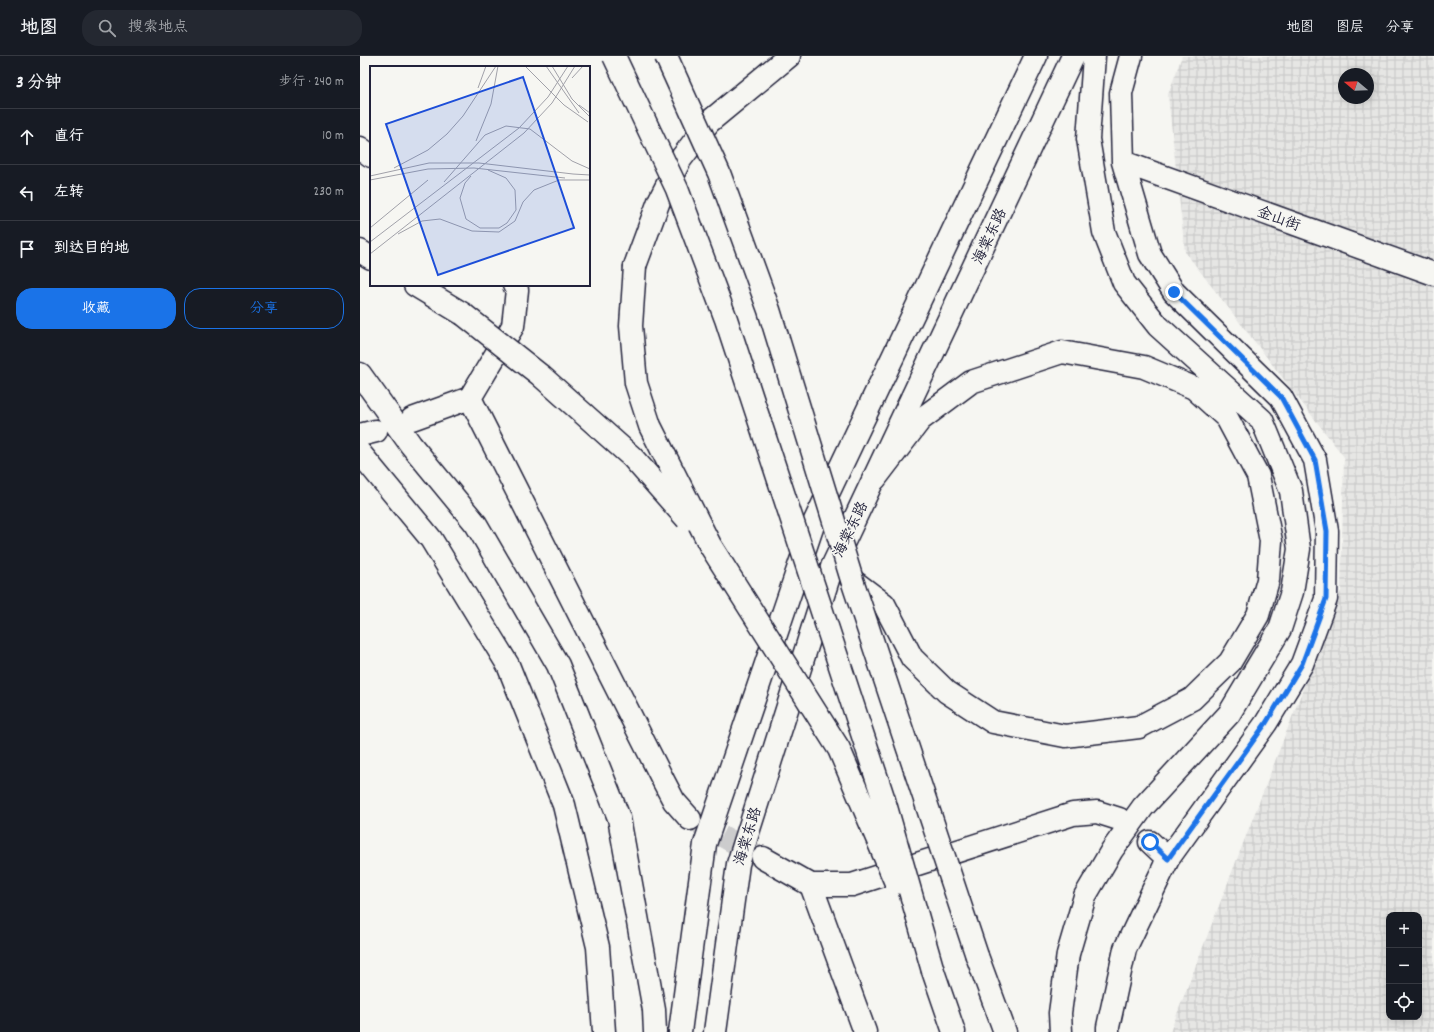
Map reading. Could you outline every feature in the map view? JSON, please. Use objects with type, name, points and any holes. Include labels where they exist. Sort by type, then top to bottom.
[{"type":"main road","points":[[614,56],[677,189],[726,319],[884,800],[933,971],[954,1032]]},
{"type":"main road","points":[[666,56],[719,173],[769,310],[852,580],[977,956],[1004,1032]]},
{"type":"main road","points":[[789,56],[709,122],[680,160],[659,201],[635,266],[631,326],[636,382],[650,426],[710,546],[839,749],[933,971]]},
{"type":"main road","points":[[680,1032],[705,844],[813,525],[1036,56]]},
{"type":"main road","name":"海棠东路","points":[[715,1032],[738,864],[832,567],[875,479],[1073,56]]},
{"type":"main road","points":[[1061,1032],[1060,1013],[1068,954],[1085,896],[1112,850],[1143,808],[1229,714],[1280,629],[1292,592],[1299,549],[1291,491],[1262,420],[1158,326],[1124,283],[1104,232],[1088,139],[1094,56]]},
{"type":"main road","points":[[1108,1032],[1125,949],[1168,859],[1266,723],[1302,664],[1326,599],[1327,531],[1315,460],[1281,397],[1174,292],[1150,254],[1123,162],[1121,93],[1131,56]]},
{"type":"main road","points":[[360,148],[370,155]]},
{"type":"main road","name":"金山街","points":[[1123,162],[1434,274]]},
{"type":"main road","points":[[360,252],[370,257]]},
{"type":"main road","points":[[417,286],[463,314],[540,375],[632,457],[710,546]]},
{"type":"main road","points":[[412,419],[470,398],[513,326],[516,290],[514,286]]},
{"type":"main road","points":[[852,580],[884,604],[912,658],[947,692],[993,722],[1065,736],[1139,726],[1192,699],[1230,662],[1258,615],[1268,580],[1271,540],[1258,476],[1227,418],[1194,388],[1144,367],[1062,352],[970,382],[920,420],[875,479]]},
{"type":"main road","points":[[360,374],[411,445]]},
{"type":"main road","points":[[360,388],[411,445],[476,524],[558,665],[619,818],[654,1010],[655,1032]]},
{"type":"main road","points":[[470,398],[664,782],[674,801],[690,819]]},
{"type":"main road","points":[[360,452],[431,539],[508,665],[564,805],[598,947],[604,1032]]},
{"type":"main road","points":[[763,858],[811,885],[852,885],[1073,814],[1096,812],[1120,819]]},
{"type":"main road","points":[[1150,842],[1168,859]]},
{"type":"main road","points":[[811,885],[865,1032]]},
{"type":"shaded area","points":[[1182,56],[1434,56],[1434,1032],[1170,1032],[1341,591],[1344,457],[1185,252],[1168,95]]},
{"type":"tunnel","points":[[693,820],[760,857]]},
{"type":"route","points":[[1150,842],[1168,859],[1266,723],[1302,664],[1326,599],[1327,531],[1315,460],[1281,397],[1174,292]]}]
